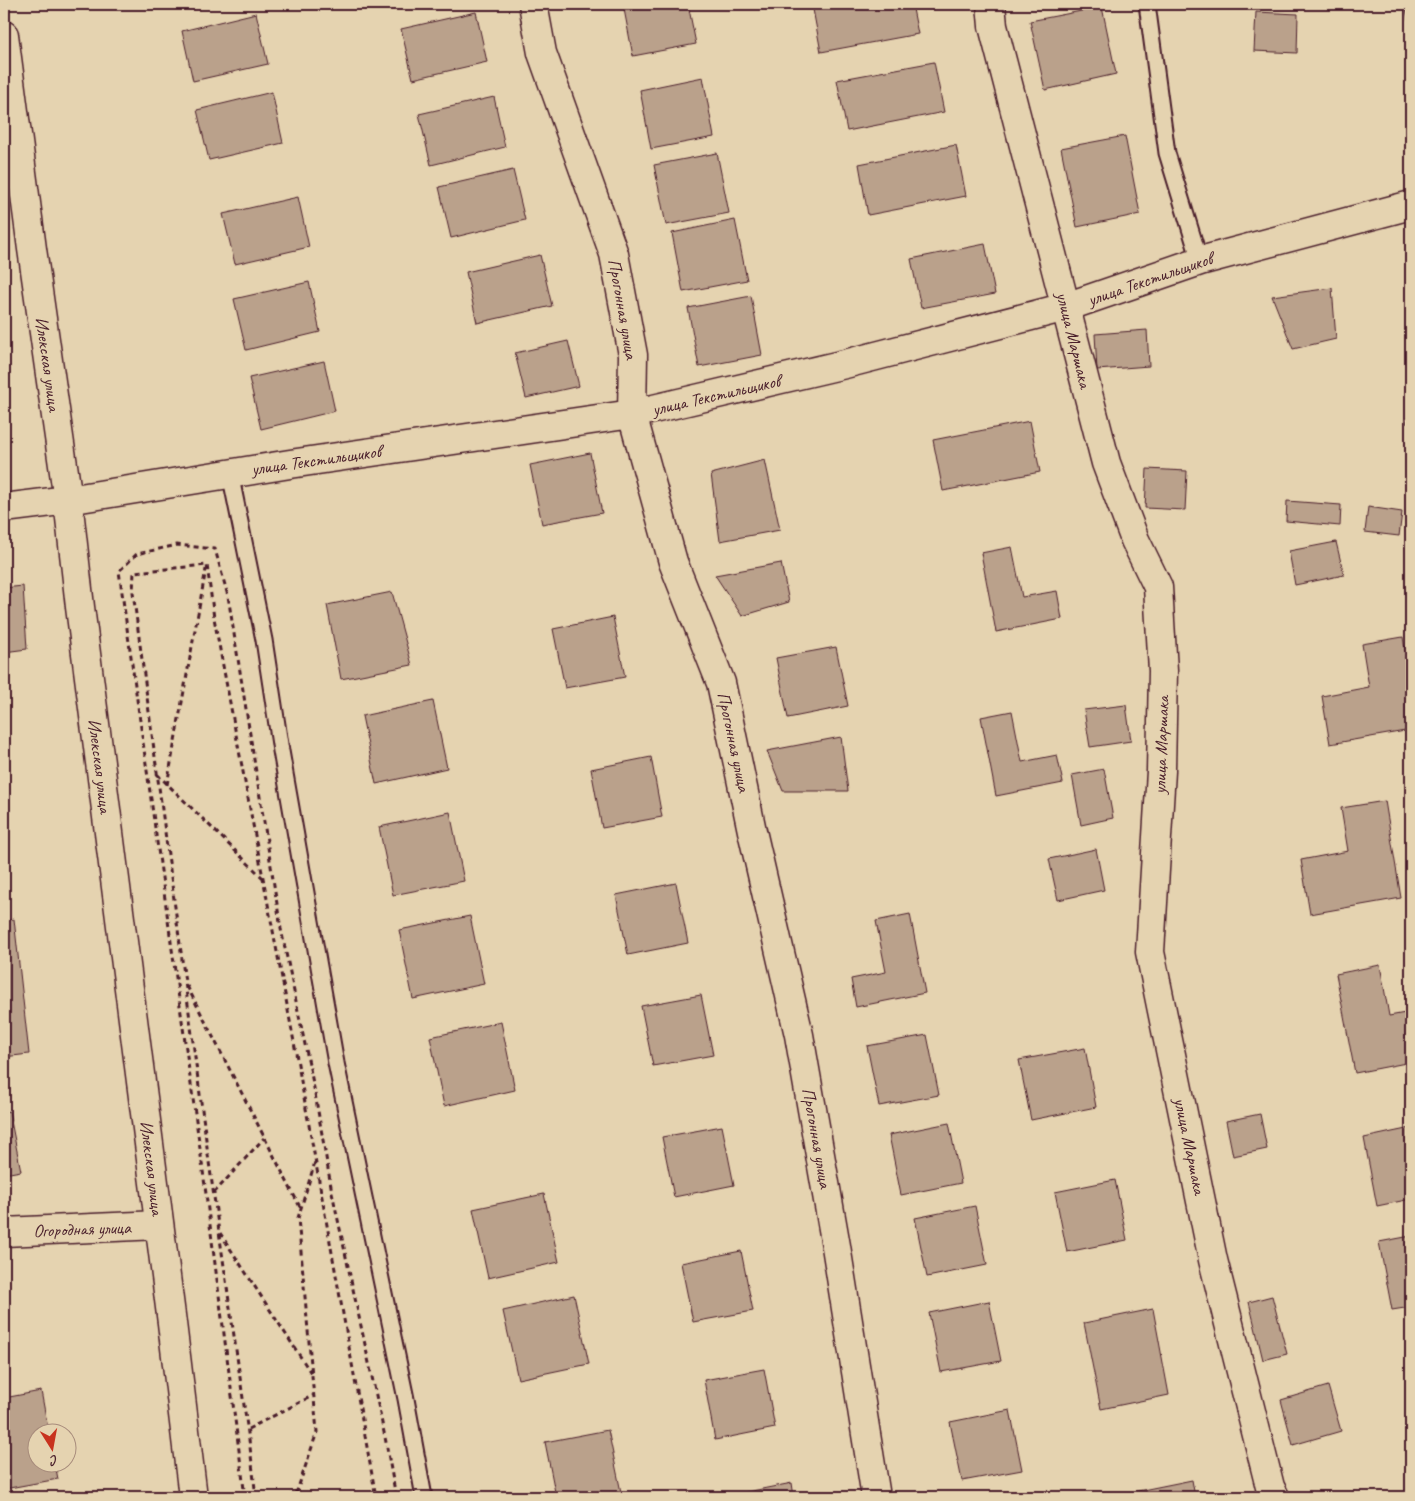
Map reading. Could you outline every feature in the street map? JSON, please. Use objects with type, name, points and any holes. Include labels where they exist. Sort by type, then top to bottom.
[{"type":"street","name":"Прогонная улица","points":[[534,4],[542,53],[614,254],[634,355],[632,414],[673,562],[721,683],[752,831],[799,1034],[838,1256],[876,1497]]},
{"type":"street","name":"улица Маршака","points":[[991,4],[993,26],[1106,463],[1135,540],[1158,587],[1163,671],[1161,771],[1150,952],[1213,1260],[1274,1497]]},
{"type":"street","name":"Илекская улица","points":[[4,35],[68,500],[193,1497]]},
{"type":"street","name":"улица Текстильщиков","points":[[4,508],[68,500],[230,473],[632,414],[845,364],[1066,307],[1200,261],[1411,205]]},
{"type":"street","name":"Огородная улица","points":[[4,1232],[159,1225]]},
{"type":"lane","points":[[1147,4],[1167,153],[1200,261]]},
{"type":"lane","points":[[230,473],[264,640],[281,750],[336,1063],[406,1399],[424,1497]]},
{"type":"path","points":[[244,1497],[202,1163],[119,571],[137,554],[177,545],[215,549],[228,596],[282,929],[314,1088],[332,1192],[385,1437],[396,1497]]},
{"type":"path","points":[[207,565],[134,572],[133,592],[156,774],[256,1497]]},
{"type":"path","points":[[167,785],[207,565]]},
{"type":"path","points":[[207,565],[214,618],[376,1497]]},
{"type":"path","points":[[156,774],[263,878]]},
{"type":"path","points":[[185,982],[301,1210]]},
{"type":"path","points":[[214,1193],[264,1138]]},
{"type":"path","points":[[287,1497],[297,1491],[317,1432],[298,1218],[315,1161]]},
{"type":"path","points":[[219,1232],[312,1373]]},
{"type":"path","points":[[248,1429],[314,1395]]},
{"type":"building","points":[[623,4],[688,4],[696,44],[633,56]]},
{"type":"building","points":[[812,4],[912,4],[918,34],[821,52]]},
{"type":"building","points":[[1405,4],[1411,4],[1411,33]]},
{"type":"building","points":[[1102,7],[1116,74],[1045,90],[1030,21]]},
{"type":"building","points":[[476,12],[487,62],[413,79],[401,29]]},
{"type":"building","points":[[1256,12],[1298,14],[1297,53],[1254,51]]},
{"type":"building","points":[[256,13],[268,64],[193,81],[182,31]]},
{"type":"building","points":[[934,62],[944,112],[847,131],[837,80]]},
{"type":"building","points":[[703,77],[714,137],[651,149],[640,90]]},
{"type":"building","points":[[272,92],[283,143],[209,160],[197,110]]},
{"type":"building","points":[[494,97],[505,147],[431,165],[419,114]]},
{"type":"building","points":[[1125,136],[1140,214],[1077,227],[1061,148]]},
{"type":"building","points":[[956,145],[966,196],[868,215],[859,164]]},
{"type":"building","points":[[717,153],[729,213],[666,225],[654,165]]},
{"type":"building","points":[[513,170],[525,220],[451,238],[439,187]]},
{"type":"building","points":[[298,197],[309,247],[235,264],[223,214]]},
{"type":"building","points":[[735,220],[747,280],[683,292],[672,233]]},
{"type":"building","points":[[985,244],[995,294],[921,308],[911,259]]},
{"type":"building","points":[[540,255],[552,306],[477,323],[466,272]]},
{"type":"building","points":[[309,282],[320,332],[246,350],[234,299]]},
{"type":"building","points":[[1332,288],[1336,339],[1293,349],[1272,296]]},
{"type":"building","points":[[751,296],[762,355],[699,367],[688,308]]},
{"type":"building","points":[[1147,330],[1149,366],[1097,370],[1095,334]]},
{"type":"building","points":[[568,341],[579,386],[526,398],[515,353]]},
{"type":"building","points":[[324,361],[335,411],[261,429],[249,378]]},
{"type":"building","points":[[1411,403],[1411,424],[1406,423]]},
{"type":"building","points":[[1030,421],[1040,472],[943,491],[933,440]]},
{"type":"building","points":[[590,453],[602,513],[542,524],[530,465]]},
{"type":"building","points":[[765,460],[780,530],[720,541],[711,474]]},
{"type":"building","points":[[1147,469],[1187,471],[1185,510],[1145,508]]},
{"type":"building","points":[[1287,501],[1341,505],[1340,526],[1286,521]]},
{"type":"building","points":[[1368,507],[1402,512],[1399,536],[1365,532]]},
{"type":"building","points":[[1336,542],[1344,575],[1295,585],[1289,551]]},
{"type":"building","points":[[1012,547],[1022,597],[1057,591],[1062,619],[996,632],[981,553]]},
{"type":"building","points":[[781,563],[789,602],[742,616],[715,575]]},
{"type":"building","points":[[23,586],[27,649],[4,652],[4,588]]},
{"type":"building","points":[[392,592],[412,665],[341,679],[327,605]]},
{"type":"building","points":[[613,617],[625,677],[565,688],[553,629]]},
{"type":"building","points":[[1403,637],[1411,686],[1411,730],[1330,744],[1322,696],[1369,687],[1362,644]]},
{"type":"building","points":[[836,647],[848,706],[788,718],[776,658]]},
{"type":"building","points":[[433,701],[447,768],[376,784],[362,716]]},
{"type":"building","points":[[1126,705],[1131,741],[1090,747],[1084,710]]},
{"type":"building","points":[[1012,711],[1022,762],[1057,755],[1063,783],[996,796],[981,717]]},
{"type":"building","points":[[841,737],[848,791],[783,791],[767,751]]},
{"type":"building","points":[[651,757],[662,817],[602,828],[591,769]]},
{"type":"building","points":[[1104,769],[1113,818],[1081,825],[1072,775]]},
{"type":"building","points":[[1385,801],[1401,898],[1310,914],[1301,860],[1348,851],[1341,808]]},
{"type":"building","points":[[450,812],[464,881],[393,895],[379,827]]},
{"type":"building","points":[[1096,849],[1104,890],[1058,900],[1049,859]]},
{"type":"building","points":[[676,883],[688,943],[628,955],[616,895]]},
{"type":"building","points":[[910,914],[925,993],[856,1007],[851,979],[886,972],[876,921]]},
{"type":"building","points":[[470,916],[484,984],[413,999],[399,930]]},
{"type":"building","points":[[14,919],[29,1054],[4,1057],[4,921]]},
{"type":"building","points":[[1380,965],[1389,1016],[1411,1012],[1411,1062],[1355,1073],[1336,974]]},
{"type":"building","points":[[701,995],[713,1055],[653,1066],[641,1006]]},
{"type":"building","points":[[501,1022],[515,1090],[444,1106],[430,1037]]},
{"type":"building","points":[[927,1035],[939,1095],[879,1106],[867,1046]]},
{"type":"building","points":[[1085,1048],[1096,1107],[1031,1120],[1019,1060]]},
{"type":"building","points":[[9,1111],[21,1171],[4,1174],[4,1112]]},
{"type":"building","points":[[1260,1114],[1267,1149],[1233,1156],[1226,1121]]},
{"type":"building","points":[[949,1123],[961,1183],[901,1195],[889,1135]]},
{"type":"building","points":[[722,1126],[734,1185],[674,1197],[662,1137]]},
{"type":"building","points":[[1411,1128],[1411,1199],[1377,1206],[1364,1138]]},
{"type":"building","points":[[1115,1180],[1127,1240],[1067,1252],[1055,1192]]},
{"type":"building","points":[[544,1194],[559,1262],[488,1278],[473,1209]]},
{"type":"building","points":[[975,1206],[987,1265],[927,1277],[915,1218]]},
{"type":"building","points":[[1411,1236],[1411,1307],[1392,1310],[1379,1242]]},
{"type":"building","points":[[741,1251],[753,1311],[693,1322],[681,1263]]},
{"type":"building","points":[[574,1295],[589,1364],[518,1379],[503,1311]]},
{"type":"building","points":[[1272,1296],[1287,1354],[1263,1360],[1249,1302]]},
{"type":"building","points":[[989,1301],[1001,1361],[941,1372],[929,1313]]},
{"type":"building","points":[[1153,1309],[1169,1395],[1101,1409],[1084,1323]]},
{"type":"building","points":[[764,1369],[775,1428],[715,1440],[704,1380]]},
{"type":"building","points":[[1328,1386],[1341,1431],[1293,1445],[1281,1400]]},
{"type":"building","points":[[41,1391],[47,1424],[28,1424],[28,1474],[57,1474],[58,1479],[4,1489],[4,1398]]},
{"type":"building","points":[[1010,1410],[1022,1470],[962,1481],[950,1422]]},
{"type":"building","points":[[608,1430],[622,1497],[556,1497],[545,1442]]},
{"type":"building","points":[[1192,1480],[1195,1497],[1123,1497],[1123,1494]]},
{"type":"building","points":[[792,1483],[794,1497],[732,1497],[732,1495]]}]
